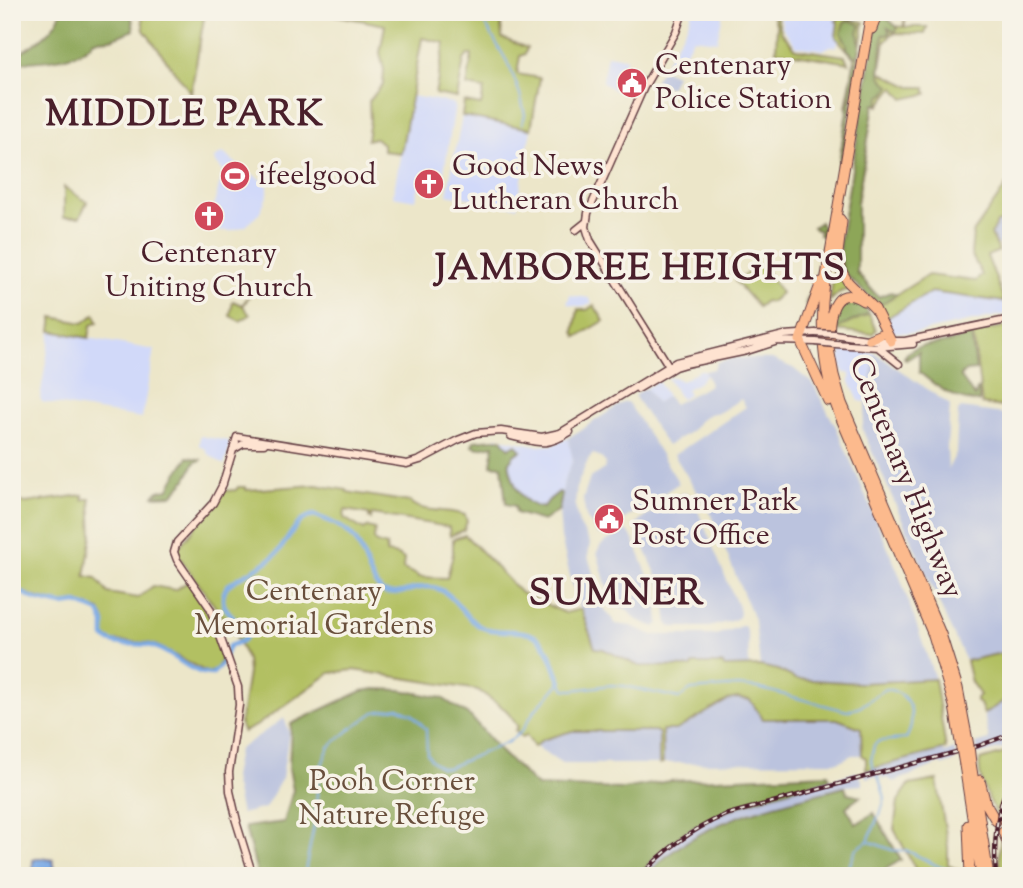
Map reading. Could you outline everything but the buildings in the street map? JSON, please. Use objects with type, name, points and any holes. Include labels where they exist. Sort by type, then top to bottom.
[{"type":"highway","name":"Centenary Highway","points":[[873,13],[827,300],[830,356],[842,403],[936,620],[955,677],[981,876]]},
{"type":"highway","name":"Centenary Highway","points":[[873,13],[831,245],[822,306],[822,350],[833,398],[933,635],[966,747]]},
{"type":"highway","points":[[840,219],[842,222],[838,256],[842,273],[874,307],[886,342]]},
{"type":"highway","points":[[831,245],[820,288],[801,336],[846,442],[855,452]]},
{"type":"highway","points":[[830,356],[830,316],[834,304],[843,297],[854,296],[865,302],[886,342]]},
{"type":"highway","points":[[869,339],[886,342]]},
{"type":"highway","name":"Centenary Highway","points":[[968,764],[989,876]]},
{"type":"highway","points":[[968,764],[996,821]]},
{"type":"highway","points":[[968,764],[971,876]]},
{"type":"highway","points":[[1003,832],[1011,852]]},
{"type":"main road","points":[[590,240],[586,222],[588,213],[645,87],[685,12]]},
{"type":"main road","points":[[672,366],[596,244],[590,226],[598,198],[660,64],[682,29],[685,12]]},
{"type":"main road","points":[[586,222],[579,231],[590,240],[672,366]]},
{"type":"main road","points":[[801,336],[816,342],[835,344],[918,340],[1011,319]]},
{"type":"main road","points":[[236,438],[410,467],[421,464],[460,442],[477,437],[497,434],[543,444],[558,440],[672,366],[778,337],[815,333],[869,339]]},
{"type":"main road","points":[[886,342],[899,364]]},
{"type":"main road","points":[[236,438],[407,464],[476,433],[500,431],[548,436],[578,425]]},
{"type":"main road","points":[[236,438],[222,486],[213,503],[174,547],[175,556],[210,607],[235,682],[236,705],[225,771],[226,790],[253,876]]},
{"type":"main road","points":[[234,451],[246,443],[266,444]]},
{"type":"shaded area","points":[[692,12],[728,12],[723,14],[717,41],[693,38],[677,69],[667,65],[666,61],[686,28]]},
{"type":"shaded area","points":[[779,12],[859,12],[858,21],[843,18],[837,47],[831,46],[823,50],[796,46],[783,28]]},
{"type":"shaded area","points":[[607,55],[626,58],[620,94],[602,82]]},
{"type":"shaded area","points":[[662,69],[676,75],[670,88],[654,81]]},
{"type":"shaded area","points":[[411,96],[453,103],[455,106],[443,177],[428,175],[422,188],[418,188],[416,200],[393,196]]},
{"type":"shaded area","points":[[462,116],[531,129],[517,207],[447,194]]},
{"type":"shaded area","points":[[223,153],[268,186],[268,194],[259,214],[246,226],[230,231],[210,230],[223,171],[213,159]]},
{"type":"shaded area","points":[[1011,220],[1011,243],[996,245],[991,235],[998,222]]},
{"type":"shaded area","points":[[931,292],[1005,302],[1011,313],[915,333],[891,332],[885,319]]},
{"type":"shaded area","points":[[570,295],[589,298],[592,303],[584,307],[567,304]]},
{"type":"shaded area","points":[[51,331],[154,350],[142,418],[42,402],[40,398]]},
{"type":"shaded area","points":[[842,349],[875,353],[866,402],[859,401],[850,382],[850,374],[843,372],[840,360]]},
{"type":"shaded area","points":[[875,353],[950,405],[948,469],[956,453],[958,411],[961,408],[1011,415],[1011,651],[966,661],[947,621],[862,429]]},
{"type":"shaded area","points":[[734,358],[772,359],[793,368],[813,384],[837,429],[899,574],[935,679],[860,683],[796,679],[778,670],[760,666],[755,622],[710,513],[674,455],[746,407],[741,399],[720,412],[709,414],[691,431],[667,446],[635,397],[646,388],[656,403],[667,396],[674,404],[710,385],[705,371],[714,369],[717,362]]},
{"type":"shaded area","points":[[700,370],[705,370],[706,374],[698,383],[686,389],[689,394],[681,399],[667,378],[674,377],[682,381]]},
{"type":"shaded area","points":[[658,381],[667,396],[656,403],[646,388]]},
{"type":"shaded area","points":[[624,402],[631,407],[679,483],[599,536],[586,517],[583,499],[590,478],[604,469],[606,463],[593,454],[589,458],[577,485],[575,505],[579,524],[590,543],[588,556],[603,607],[616,624],[631,626],[653,635],[716,635],[744,625],[748,635],[749,666],[639,666],[604,649],[595,648],[591,641],[571,580],[561,538],[559,510],[564,481],[573,460],[568,438]]},
{"type":"shaded area","points":[[200,436],[229,441],[224,465],[199,446]]},
{"type":"shaded area","points":[[496,437],[539,446],[553,445],[568,438],[573,460],[564,481],[559,510],[543,521],[516,513],[515,506],[506,504],[502,466],[491,465]]},
{"type":"shaded area","points":[[682,493],[687,494],[698,511],[740,612],[739,617],[734,620],[709,627],[668,625],[664,592],[635,526]]},
{"type":"shaded area","points":[[623,531],[629,532],[634,541],[657,598],[659,623],[655,627],[637,620],[626,609],[615,606],[610,599],[597,552],[601,545]]},
{"type":"shaded area","points":[[1011,696],[1011,746],[978,755],[976,744],[989,740],[984,714]]},
{"type":"shaded area","points":[[728,700],[750,700],[763,719],[837,719],[862,728],[862,755],[852,755],[838,762],[663,763],[662,730],[676,730]]},
{"type":"shaded area","points":[[284,718],[289,732],[282,778],[265,808],[241,814],[233,778],[238,750]]},
{"type":"shaded area","points":[[655,730],[659,733],[659,764],[562,764],[536,747],[542,740],[572,731]]},
{"type":"shaded area","points":[[955,749],[956,761],[941,766],[941,763],[894,782],[883,779],[881,775],[866,778],[865,775],[866,770]]},
{"type":"shaded area","points":[[856,772],[862,776],[859,777],[862,779],[862,785],[845,786],[751,811],[722,822],[673,852],[649,876],[635,876],[644,864],[670,842],[719,814]]},
{"type":"green space","points":[[61,12],[131,12],[134,30],[111,39],[94,40],[79,53],[68,56],[45,61],[12,63],[12,58],[34,44],[53,27]]},
{"type":"green space","points":[[141,12],[205,12],[191,93],[144,30]]},
{"type":"green space","points":[[320,12],[500,12],[502,38],[527,48],[525,54],[520,56],[517,74],[540,78],[531,129],[462,116],[464,102],[481,105],[484,89],[467,86],[472,55],[468,55],[464,60],[457,98],[435,94],[445,43],[422,38],[401,153],[383,151],[383,144],[376,138],[367,140],[369,101],[383,84],[384,70],[380,53],[385,25]]},
{"type":"green space","points":[[771,12],[775,12],[782,33],[796,49],[845,56],[849,63],[776,51],[777,26]]},
{"type":"green space","points":[[879,12],[889,12],[888,19],[898,28],[895,32],[888,28],[890,34],[883,35],[880,72],[890,86],[880,97],[879,104],[874,104],[857,202],[857,273],[878,297],[891,292],[896,294],[879,306],[843,272],[839,245]]},
{"type":"green space","points":[[841,16],[864,22],[851,109],[846,107],[855,59],[836,37],[836,21]]},
{"type":"green space","points":[[905,19],[905,27],[927,27],[925,34],[893,33],[885,42],[880,72],[911,87],[925,87],[927,94],[904,99],[894,87],[879,106],[874,104],[857,202],[857,273],[883,303],[928,275],[976,281],[982,275],[971,254],[973,233],[1011,179],[1011,220],[997,223],[991,235],[999,251],[987,256],[1005,302],[931,292],[885,319],[874,300],[845,265],[854,158],[880,24],[903,27]]},
{"type":"green space","points":[[849,20],[861,25],[858,32],[858,57],[847,49],[841,33],[844,22]]},
{"type":"green space","points":[[854,63],[858,63],[840,175],[837,176]]},
{"type":"green space","points":[[837,182],[831,227],[815,286],[824,237],[819,235],[820,230],[813,227],[820,222],[823,229],[828,222],[833,190],[836,189]]},
{"type":"green space","points":[[64,187],[87,202],[80,217],[64,217]]},
{"type":"green space","points":[[836,255],[850,289],[840,292],[830,301]]},
{"type":"green space","points":[[762,264],[781,293],[771,302],[765,301],[758,307],[735,281]]},
{"type":"green space","points":[[249,296],[243,306],[250,315],[240,321],[230,316],[233,301],[242,305]]},
{"type":"green space","points":[[848,299],[858,299],[869,314],[833,330],[837,307]]},
{"type":"green space","points":[[594,305],[604,321],[577,337],[574,332],[578,309],[587,310]]},
{"type":"green space","points":[[95,314],[98,322],[91,325],[89,338],[51,331],[53,317],[83,323]]},
{"type":"green space","points":[[869,314],[876,330],[872,334],[833,330]]},
{"type":"green space","points":[[1011,325],[1011,408],[982,404],[973,333]]},
{"type":"green space","points":[[969,333],[976,370],[966,371],[960,376],[975,397],[979,389],[979,402],[954,396],[919,372],[919,352],[906,360],[904,358],[912,349],[947,343]]},
{"type":"green space","points":[[502,439],[509,448],[516,444],[521,451],[509,462],[512,478],[523,498],[543,508],[559,492],[562,494],[559,510],[543,521],[516,513],[515,506],[506,504],[502,466],[491,465],[494,445],[479,448],[472,446],[474,441]]},
{"type":"green space","points":[[188,457],[202,460],[195,462],[185,481],[172,495],[154,496],[159,491],[169,489]]},
{"type":"green space","name":"Centenary Memorial Gardens","points":[[316,485],[465,515],[467,521],[464,530],[450,536],[449,527],[372,514],[371,519],[369,514],[345,510],[344,518],[364,530],[368,527],[375,529],[376,543],[387,546],[386,553],[404,559],[403,569],[418,577],[447,578],[453,554],[453,539],[465,535],[521,593],[565,613],[581,609],[595,648],[603,649],[639,666],[760,666],[778,670],[796,679],[860,683],[935,679],[946,749],[866,770],[866,758],[862,755],[861,728],[837,719],[763,719],[750,700],[737,698],[728,700],[676,730],[662,730],[663,763],[659,764],[659,733],[655,731],[572,731],[542,740],[534,747],[526,735],[522,738],[515,730],[518,727],[506,710],[478,690],[354,670],[330,673],[256,726],[243,732],[240,723],[248,673],[247,660],[236,636],[178,555],[178,548],[224,491],[236,490],[238,487],[246,487],[246,490]]},
{"type":"green space","points":[[83,495],[83,500],[90,498],[92,535],[85,576],[96,578],[108,593],[138,598],[153,586],[175,590],[189,581],[217,636],[221,656],[216,670],[208,673],[148,643],[112,641],[105,636],[105,622],[100,610],[77,602],[63,604],[35,597],[12,587],[12,500],[26,503]]},
{"type":"green space","points":[[1011,651],[1011,696],[984,714],[980,704],[976,702],[980,695],[971,682],[966,661]]},
{"type":"green space","name":"Pooh Corner Nature Refuge","points":[[401,690],[442,698],[471,717],[502,753],[537,786],[623,789],[669,781],[828,774],[830,779],[751,802],[701,823],[679,837],[639,876],[258,876],[245,827],[284,822],[293,790],[289,768],[291,724],[362,691]]},
{"type":"green space","points":[[1011,751],[1011,842],[985,790],[979,769],[980,760]]},
{"type":"green space","points":[[937,780],[948,847],[948,865],[962,872],[962,876],[919,876],[894,829],[898,801],[909,785]]},
{"type":"green space","points":[[845,787],[847,793],[861,796],[846,807],[856,824],[874,813],[901,860],[879,873],[880,876],[646,876],[688,841],[712,828],[764,808]]},
{"type":"green space","points":[[1001,837],[1010,861],[1011,876],[1000,876]]},
{"type":"water","points":[[33,860],[53,860],[56,876],[38,876],[33,870]]},
{"type":"waterway","points":[[483,12],[483,20],[509,65],[520,94],[525,115],[522,124]]},
{"type":"waterway","points":[[12,588],[35,599],[63,605],[77,603],[99,612],[104,623],[104,637],[109,641],[152,646],[189,667],[212,674],[221,665],[229,646],[246,637],[244,630],[223,602],[227,586],[269,560],[280,550],[296,526],[314,515],[341,527],[355,539],[372,578],[382,592],[436,588],[449,595],[469,618],[481,627],[533,635],[547,648],[561,682]]},
{"type":"waterway","points":[[304,876],[314,826],[319,772],[329,747],[375,712],[398,708],[412,714],[426,729],[427,753],[431,760],[440,767],[447,768],[508,742],[521,732],[535,710],[561,682],[565,689],[572,690],[611,685],[679,698],[691,690],[738,686],[758,688],[847,711],[860,707],[885,689],[894,691],[906,700],[910,707],[911,722],[906,739],[879,741],[874,745],[871,761],[875,771]]},
{"type":"waterway","points":[[878,776],[885,798],[880,815]]},
{"type":"waterway","points":[[842,876],[848,869],[856,849],[868,841],[878,817]]},
{"type":"waterway","points":[[868,841],[892,850],[908,851],[940,867],[955,871]]},
{"type":"railway","points":[[641,876],[680,841],[725,815],[978,746],[1011,734]]},
{"type":"railway","points":[[996,876],[998,819],[1011,780]]},
{"type":"place","name":"Centenary Police Station","points":[[632,83]]},
{"type":"place","name":"ifeelgood","points":[[235,176]]},
{"type":"place","name":"Good News Lutheran Church","points":[[429,184]]},
{"type":"place","name":"Centenary Uniting Church","points":[[209,216]]},
{"type":"place","name":"Sumner Park Post Office","points":[[609,519]]},
{"type":"district","name":"MIDDLE PARK","points":[[185,116]]},
{"type":"district","name":"JAMBOREE HEIGHTS","points":[[641,270]]},
{"type":"district","name":"SUMNER","points":[[617,595]]}]
